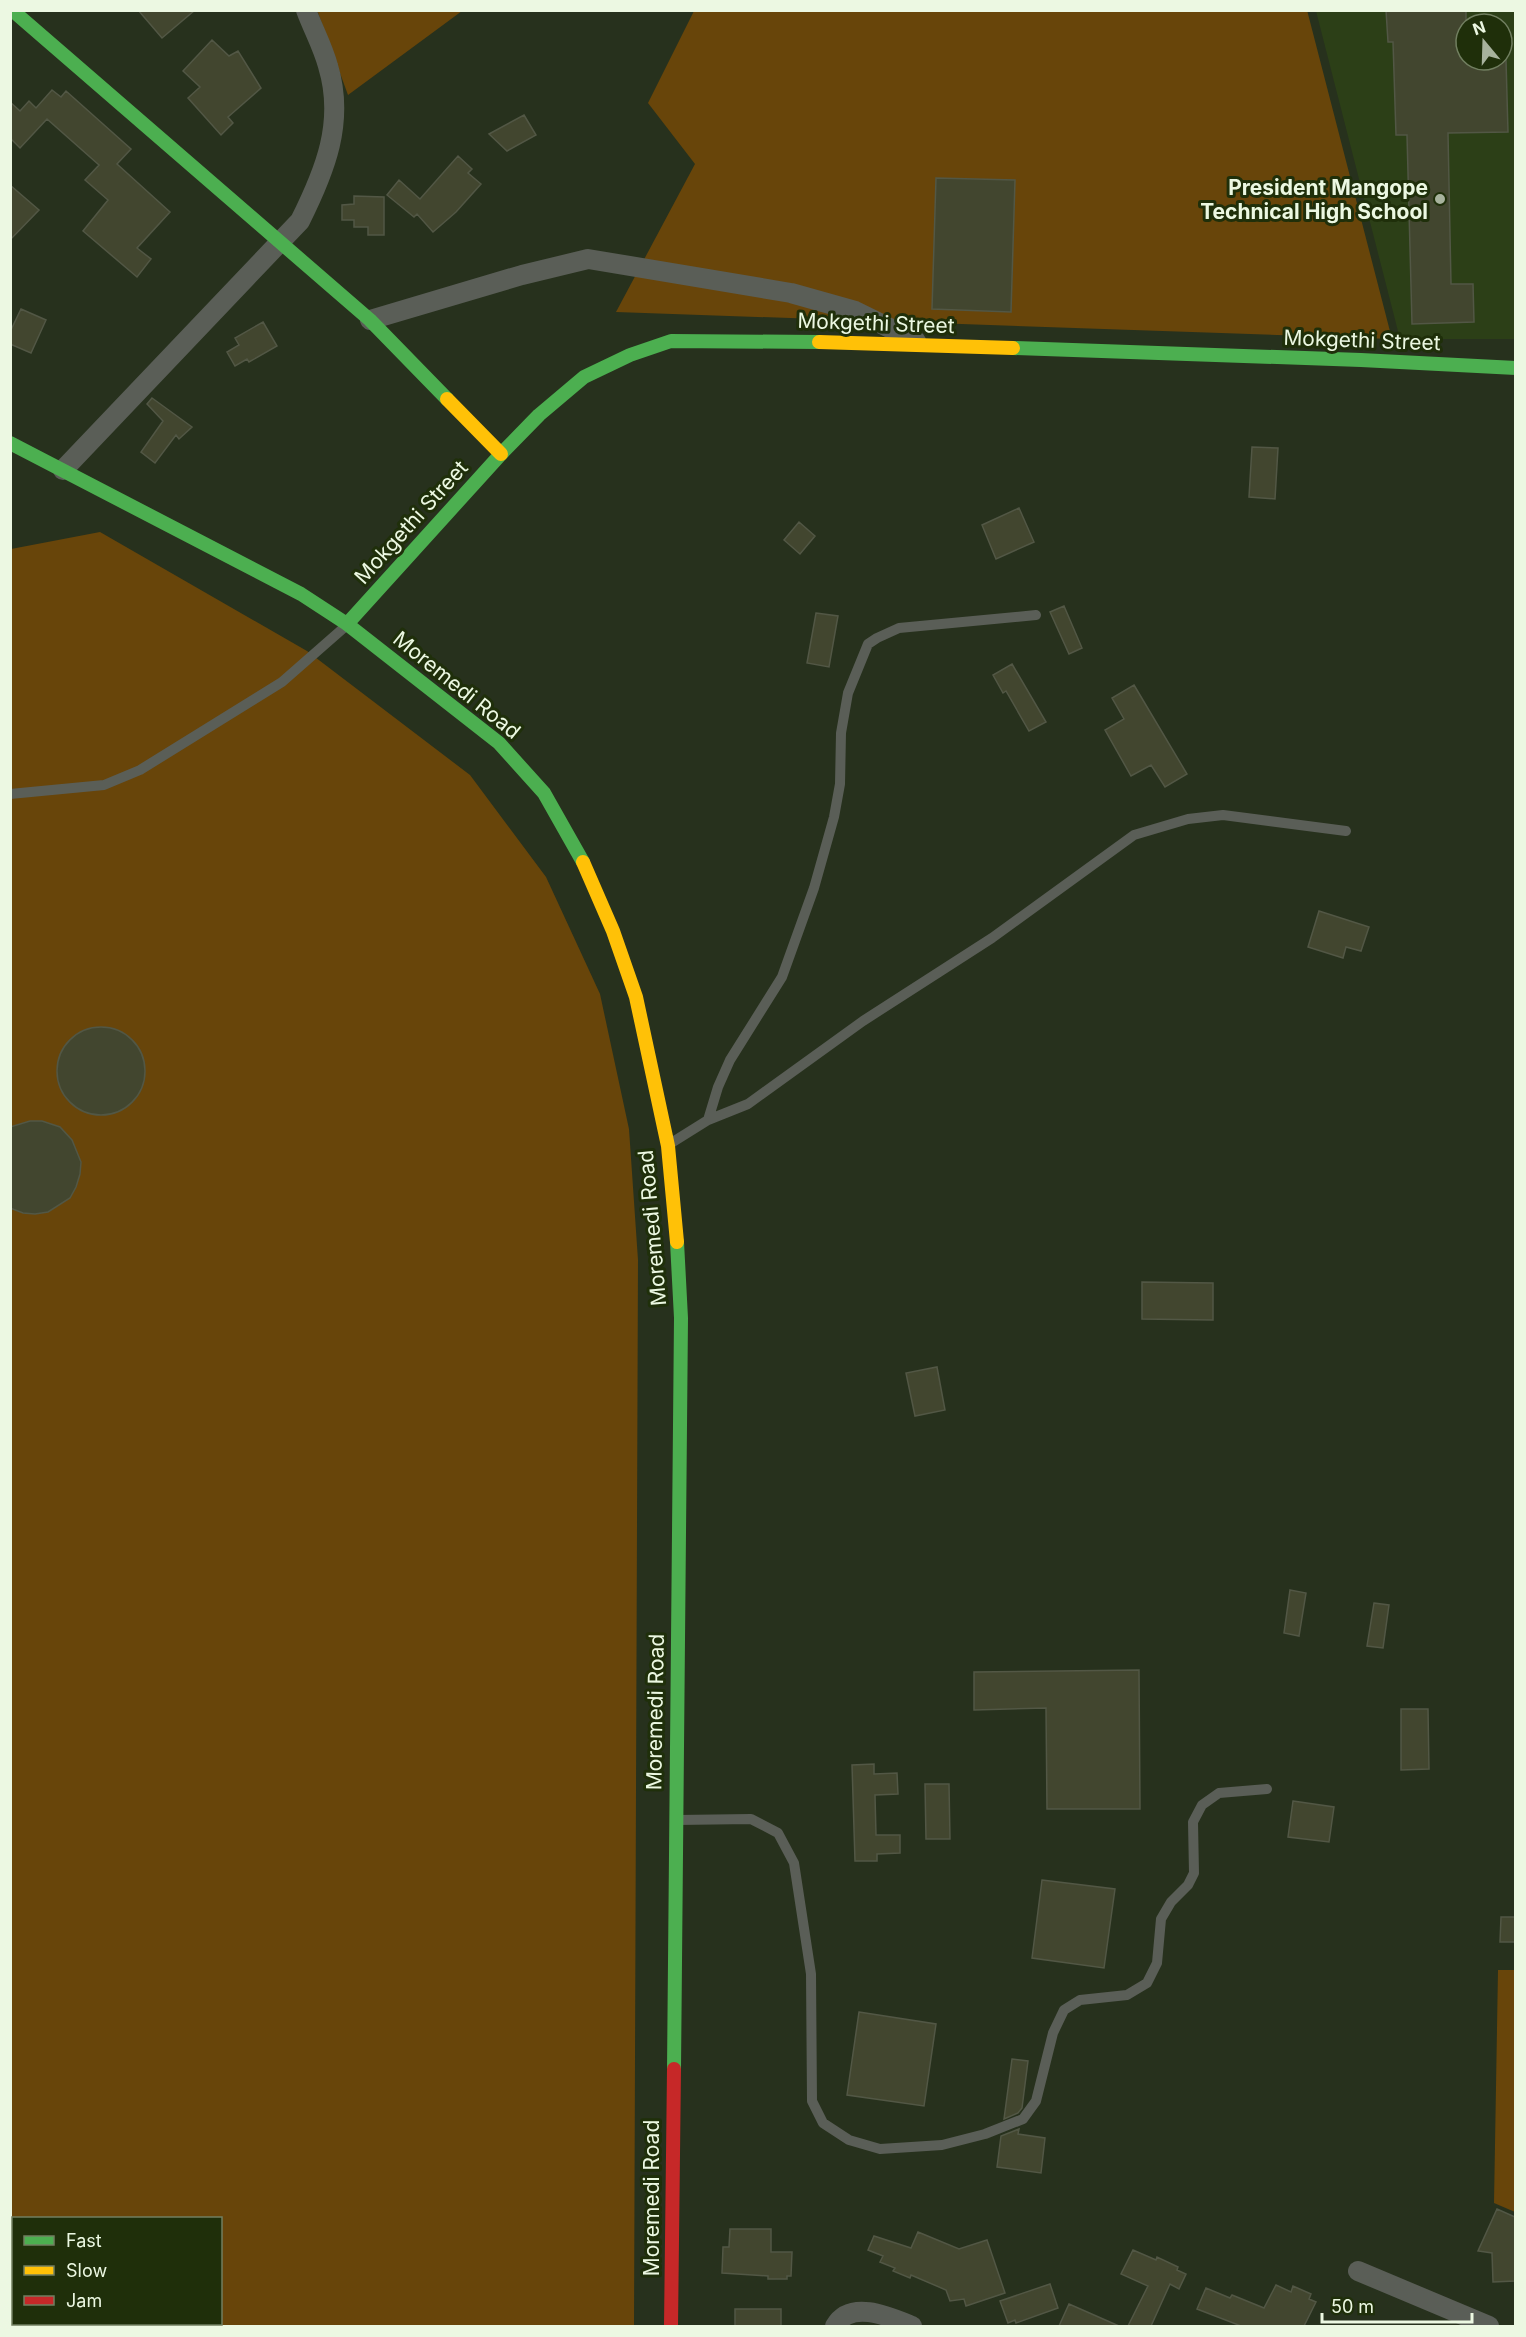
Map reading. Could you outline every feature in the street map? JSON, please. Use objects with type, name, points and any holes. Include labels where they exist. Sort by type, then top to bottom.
[{"type":"street","points":[[12,10],[370,320],[501,454]]},
{"type":"street","points":[[63,470],[300,221],[328,158],[335,114],[334,89],[328,65],[306,10]]},
{"type":"street","points":[[370,320],[522,275],[588,259],[791,293],[855,311],[925,345]]},
{"type":"street","name":"Mokgethi Street","points":[[347,624],[539,415],[584,377],[630,355],[671,341],[802,341],[1515,368]]},
{"type":"street","name":"Moremedi Road","points":[[10,443],[301,594],[347,624],[499,742],[544,793],[589,873],[613,931],[636,997],[668,1146],[676,1225],[681,1318],[671,2326]]},
{"type":"street","points":[[1358,2271],[1490,2326]]},
{"type":"street","points":[[835,2326],[838,2320],[848,2314],[858,2312],[875,2313],[912,2326]]},
{"type":"lane","points":[[708,1120],[718,1087],[730,1060],[782,977],[814,888],[834,817],[840,784],[841,733],[848,693],[868,644],[898,628],[1036,615]]},
{"type":"lane","points":[[10,794],[104,785],[140,770],[282,682],[347,624]]},
{"type":"lane","points":[[668,1146],[708,1120],[748,1104],[863,1021],[992,938],[1134,835],[1188,819],[1224,815],[1346,831]]},
{"type":"lane","points":[[675,1820],[751,1819],[778,1833],[794,1863],[811,1974],[812,2101],[823,2123],[849,2140],[880,2149],[942,2145],[985,2134],[1023,2119],[1036,2101],[1053,2033],[1064,2010],[1080,2000],[1127,1995],[1147,1983],[1156,1963],[1161,1919],[1171,1902],[1188,1885],[1194,1873],[1193,1822],[1202,1805],[1219,1793],[1267,1789]]},
{"type":"shaded area","points":[[317,10],[462,11],[348,95]]},
{"type":"shaded area","points":[[1307,10],[1392,339],[616,312],[695,164],[648,103],[694,11]]},
{"type":"shaded area","name":"President Mangope Technical High School","points":[[1316,11],[1515,11],[1515,339],[1400,339]]},
{"type":"shaded area","points":[[100,532],[307,651],[470,775],[546,877],[600,994],[629,1129],[638,1260],[634,2326],[11,2326],[11,549]]},
{"type":"shaded area","points":[[1498,1970],[1515,1970],[1515,2212],[1494,2203]]},
{"type":"building","points":[[138,10],[195,10],[162,38]]},
{"type":"building","points":[[1386,10],[1466,10],[1466,12],[1454,12],[1454,72],[1506,72],[1508,132],[1448,133],[1451,284],[1473,284],[1474,322],[1412,324],[1407,135],[1396,135],[1393,42],[1388,42]]},
{"type":"building","points":[[212,40],[229,56],[238,51],[261,88],[228,117],[233,123],[221,135],[188,98],[200,87],[183,71]]},
{"type":"building","points":[[52,90],[61,97],[66,91],[131,149],[117,164],[170,212],[137,248],[151,259],[137,277],[83,231],[108,200],[85,180],[99,165],[47,119],[20,148],[10,138],[10,102],[20,111],[29,101],[36,108]]},
{"type":"building","points":[[524,115],[536,135],[507,151],[489,134]]},
{"type":"building","points":[[458,156],[472,169],[468,173],[481,184],[456,212],[433,232],[417,214],[414,217],[387,195],[399,180],[420,199]]},
{"type":"building","points":[[936,178],[1015,180],[1011,312],[932,309]]},
{"type":"building","points":[[10,185],[39,210],[10,240]]},
{"type":"building","points":[[354,196],[384,197],[384,235],[368,235],[368,227],[354,227],[354,220],[342,220],[342,205],[354,204]]},
{"type":"building","points":[[21,309],[46,320],[31,353],[10,344],[10,332]]},
{"type":"building","points":[[263,322],[277,346],[249,362],[247,359],[235,366],[227,352],[239,345],[235,338]]},
{"type":"building","points":[[152,398],[192,427],[179,439],[176,435],[155,463],[141,452],[163,421],[147,404]]},
{"type":"building","points":[[1252,447],[1278,448],[1275,499],[1249,497]]},
{"type":"building","points":[[1019,508],[1034,542],[996,559],[982,525]]},
{"type":"building","points":[[799,522],[815,536],[800,554],[784,540]]},
{"type":"building","points":[[1064,606],[1082,648],[1069,654],[1050,612]]},
{"type":"building","points":[[816,613],[838,616],[829,667],[807,663]]},
{"type":"building","points":[[1012,664],[1046,722],[1029,731],[1006,691],[1003,693],[993,675]]},
{"type":"building","points":[[1134,685],[1187,774],[1165,787],[1151,765],[1131,776],[1105,730],[1124,719],[1112,698]]},
{"type":"building","points":[[1319,911],[1369,927],[1361,951],[1346,947],[1343,958],[1308,947]]},
{"type":"building","points":[[101,1027],[118,1030],[132,1040],[142,1054],[145,1071],[142,1088],[132,1102],[118,1112],[101,1115],[84,1112],[70,1102],[60,1088],[57,1071],[60,1054],[70,1040],[84,1030]]},
{"type":"building","points":[[30,1121],[42,1121],[60,1127],[72,1140],[81,1162],[80,1174],[70,1198],[48,1212],[35,1214],[23,1213],[10,1208],[10,1127]]},
{"type":"building","points":[[1142,1282],[1213,1283],[1213,1320],[1142,1319]]},
{"type":"building","points":[[937,1367],[945,1410],[915,1416],[906,1373]]},
{"type":"building","points":[[1290,1590],[1306,1593],[1299,1636],[1284,1633]]},
{"type":"building","points":[[1374,1603],[1389,1605],[1383,1648],[1367,1646]]},
{"type":"building","points":[[1139,1670],[1140,1809],[1047,1809],[1046,1708],[974,1710],[974,1672]]},
{"type":"building","points":[[1401,1709],[1428,1709],[1429,1769],[1401,1770]]},
{"type":"building","points":[[874,1764],[874,1774],[897,1773],[898,1794],[875,1795],[876,1835],[900,1835],[900,1853],[877,1854],[877,1861],[855,1861],[852,1765]]},
{"type":"building","points":[[925,1784],[949,1784],[950,1839],[926,1839]]},
{"type":"building","points":[[1293,1801],[1334,1807],[1329,1842],[1288,1837]]},
{"type":"building","points":[[1042,1880],[1115,1889],[1104,1968],[1032,1958]]},
{"type":"building","points":[[1501,1917],[1515,1917],[1515,1942],[1500,1942]]},
{"type":"building","points":[[859,2012],[936,2024],[924,2106],[847,2095]]},
{"type":"building","points":[[1012,2059],[1028,2061],[1022,2108],[1018,2113],[1004,2119]]},
{"type":"building","points":[[1019,2129],[1018,2134],[1045,2138],[1041,2173],[997,2167],[1001,2136]]},
{"type":"building","points":[[1497,2209],[1515,2217],[1515,2281],[1493,2282],[1492,2253],[1478,2251]]},
{"type":"building","points":[[730,2229],[771,2229],[771,2252],[792,2252],[791,2276],[787,2276],[787,2279],[768,2279],[768,2276],[722,2273],[723,2247],[729,2247]]},
{"type":"building","points":[[918,2232],[959,2249],[987,2240],[1005,2293],[966,2306],[964,2299],[950,2301],[946,2290],[911,2275],[910,2278],[893,2271],[895,2268],[880,2262],[883,2256],[868,2250],[874,2236],[911,2248]]},
{"type":"building","points":[[1133,2250],[1156,2260],[1157,2257],[1178,2267],[1177,2270],[1186,2274],[1179,2289],[1170,2284],[1151,2326],[1128,2326],[1148,2286],[1121,2274]]},
{"type":"building","points":[[1050,2284],[1058,2308],[1016,2323],[1015,2320],[1008,2323],[1000,2301]]},
{"type":"building","points":[[1276,2285],[1291,2292],[1293,2286],[1311,2294],[1309,2299],[1316,2302],[1304,2326],[1241,2326],[1197,2309],[1206,2288],[1230,2298],[1232,2295],[1264,2308]]},
{"type":"building","points":[[1069,2304],[1119,2326],[1059,2326]]},
{"type":"building","points":[[735,2309],[781,2309],[781,2326],[735,2326]]},
{"type":"traffic: fast","points":[[12,10],[370,320],[447,399]]},
{"type":"traffic: fast","points":[[347,624],[501,454],[539,415],[584,377],[630,355],[671,341],[819,342]]},
{"type":"traffic: fast","points":[[1013,348],[1361,360],[1516,368]]},
{"type":"traffic: fast","points":[[10,443],[301,594],[347,624],[499,743],[544,793],[583,862]]},
{"type":"traffic: fast","points":[[674,2069],[681,1318],[677,1242]]},
{"type":"traffic: slow","points":[[819,342],[1013,348]]},
{"type":"traffic: slow","points":[[447,399],[501,454]]},
{"type":"traffic: slow","points":[[583,862],[613,931],[636,997],[668,1146],[677,1242]]},
{"type":"traffic: jam","points":[[671,2326],[674,2069]]},
{"type":"place","name":"President Mangope Technical High School","points":[[1440,199]]}]
